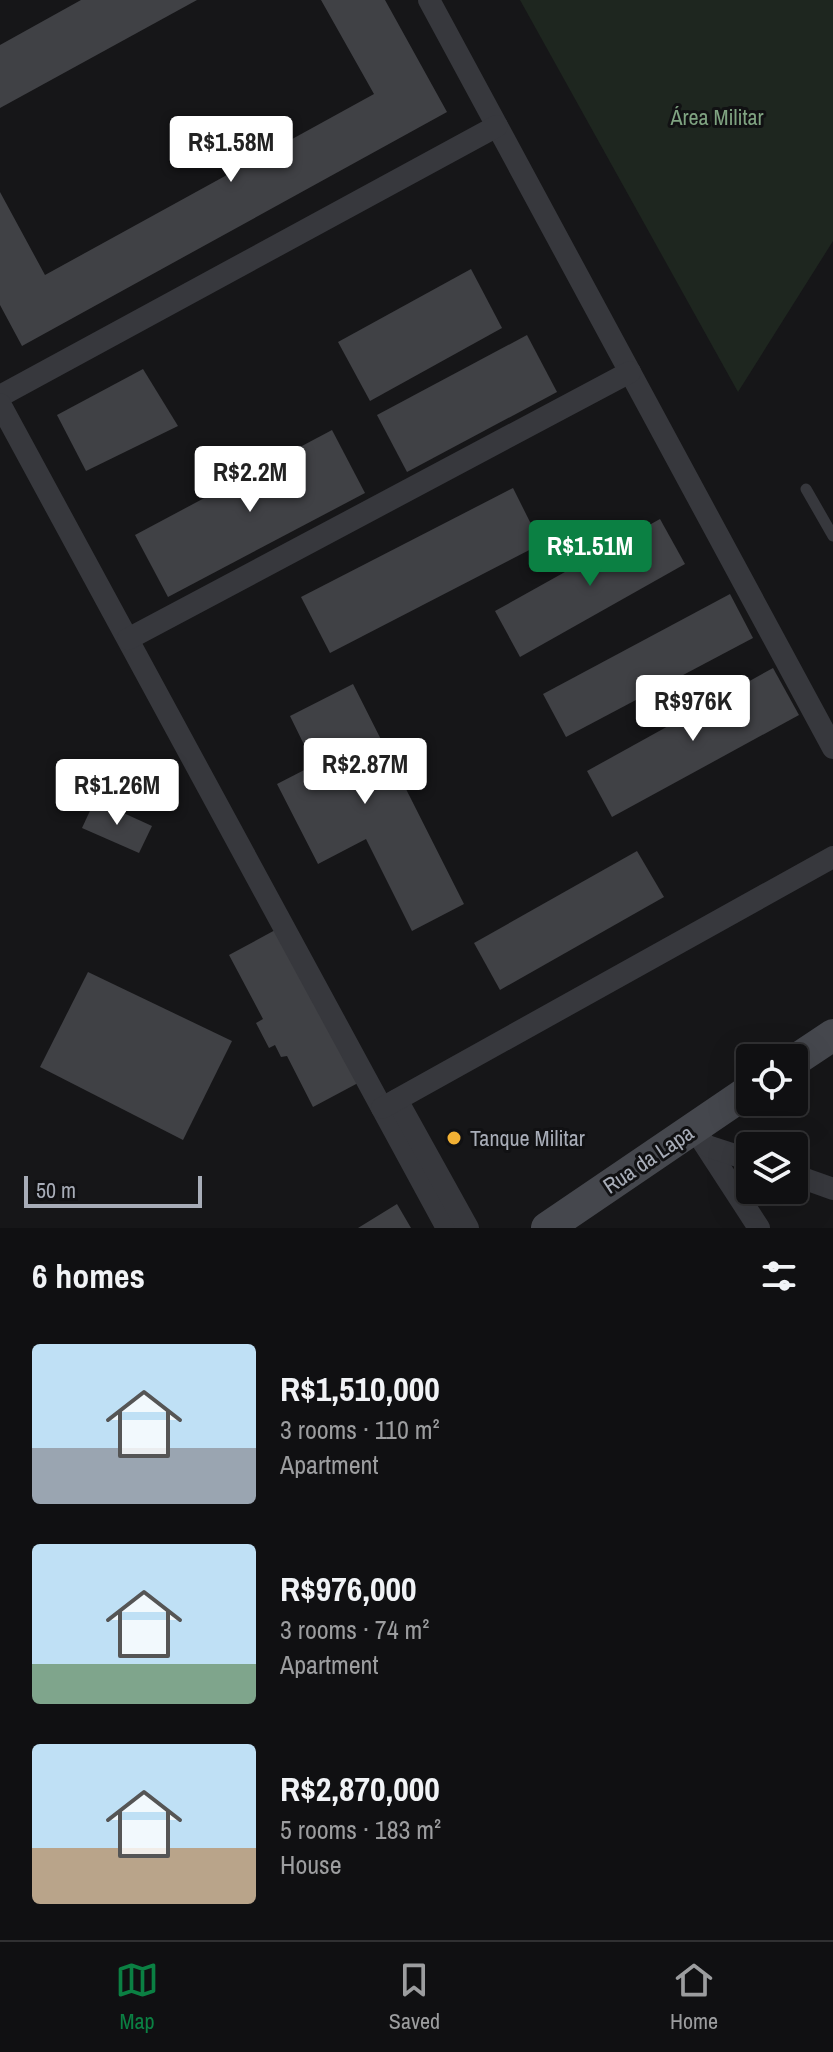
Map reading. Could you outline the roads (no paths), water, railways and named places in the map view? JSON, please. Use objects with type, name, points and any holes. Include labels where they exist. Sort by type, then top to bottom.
[{"type":"main road","points":[[808,1052],[833,1035]]},
{"type":"main road","name":"Rua da Lapa","points":[[547,1228],[701,1137],[736,1103]]},
{"type":"street","points":[[429,0],[833,748]]},
{"type":"street","points":[[0,396],[497,126]]},
{"type":"street","points":[[128,639],[630,372]]},
{"type":"street","points":[[0,404],[389,1104],[468,1228]]},
{"type":"street","points":[[389,1104],[833,857]]},
{"type":"street","points":[[389,1104],[447,1228]]},
{"type":"street","points":[[701,1137],[736,1153]]},
{"type":"street","points":[[701,1137],[759,1228]]},
{"type":"street","points":[[808,1180],[833,1189]]},
{"type":"lane","points":[[806,489],[833,536]]},
{"type":"place","name":"Tanque Militar","points":[[454,1138]]},
{"type":"park label","name":"Área Militar","points":[[717,117]]}]
